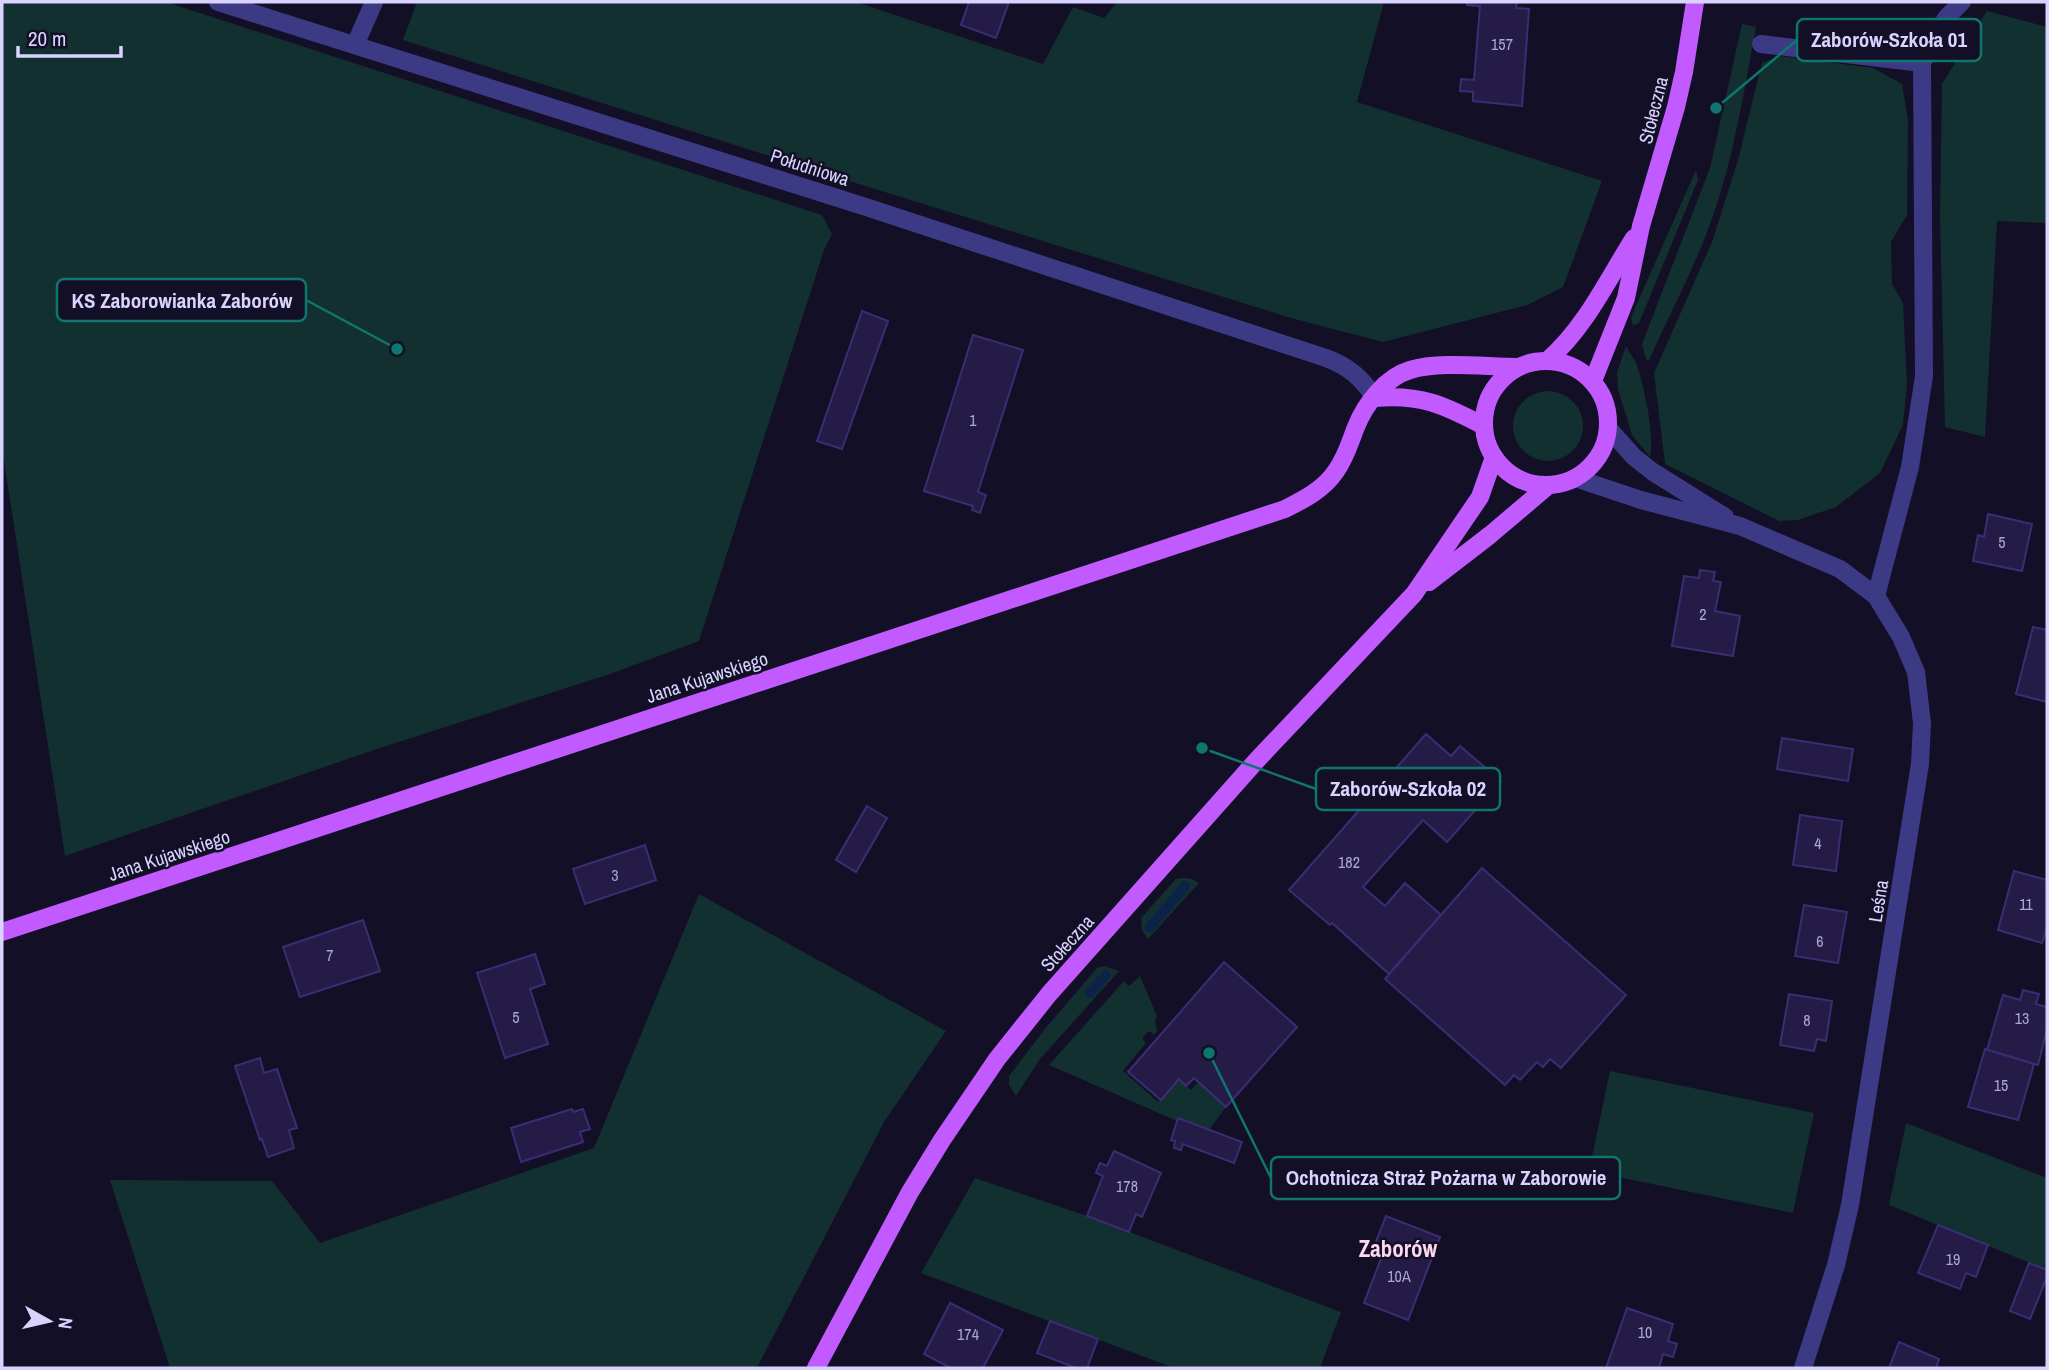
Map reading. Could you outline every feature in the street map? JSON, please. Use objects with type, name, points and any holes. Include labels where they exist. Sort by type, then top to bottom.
[{"type":"main road","name":"Stołeczna","points":[[1593,381],[1626,298],[1641,226],[1676,107],[1695,2]]},
{"type":"main road","name":"Stołeczna","points":[[1548,360],[1578,329],[1641,226]]},
{"type":"main road","points":[[1548,360],[1574,367],[1593,381],[1607,407],[1608,428],[1598,458],[1584,472],[1574,478],[1549,485],[1514,477],[1502,467],[1489,447],[1484,426],[1486,405],[1502,379],[1517,367],[1548,360]]},
{"type":"main road","name":"Jana Kujawskiego","points":[[2,932],[1285,509],[1304,500],[1335,473],[1345,457],[1357,425],[1389,381],[1399,374],[1413,369],[1444,366],[1517,367]]},
{"type":"main road","points":[[1375,398],[1418,398],[1456,411],[1484,426]]},
{"type":"main road","name":"Stołeczna","points":[[816,1368],[910,1192],[997,1059],[1058,984],[1257,760],[1414,593],[1480,497],[1494,457]]},
{"type":"main road","name":"Stołeczna","points":[[1414,593],[1490,535],[1549,485]]},
{"type":"street","name":"Południowa","points":[[218,2],[853,203],[1326,358],[1355,373],[1375,398]]},
{"type":"street","points":[[355,45],[374,2]]},
{"type":"street","points":[[1876,597],[1910,467],[1924,376],[1922,63],[1946,18],[1962,2]]},
{"type":"street","points":[[1761,44],[1922,63]]},
{"type":"street","name":"Leśna","points":[[1608,428],[1634,457],[1653,472],[1740,526]]},
{"type":"street","name":"Leśna","points":[[1574,478],[1641,500],[1740,526],[1840,569],[1876,597],[1901,637],[1916,672],[1922,723],[1920,764],[1850,1205],[1836,1265],[1803,1368]]},
{"type":"green space","points":[[2,2],[166,2],[822,215],[832,234],[824,250],[699,641],[613,673],[377,749],[65,856],[2,448]]},
{"type":"green space","points":[[417,2],[856,2],[1043,64],[1073,7],[1104,18],[1117,2],[1384,2],[1357,102],[1602,181],[1563,287],[1527,305],[1383,342],[1291,318],[403,40]]},
{"type":"green space","points":[[1987,11],[2047,27],[2047,223],[1997,221],[1985,437],[1945,427],[1940,216],[1942,84]]},
{"type":"green space","points":[[1742,24],[1756,27],[1723,184],[1699,251],[1648,362],[1642,344],[1710,168]]},
{"type":"green space","points":[[1780,56],[1873,68],[1902,84],[1908,120],[1907,215],[1891,242],[1892,284],[1903,303],[1907,384],[1903,425],[1880,473],[1836,507],[1798,520],[1779,521],[1665,464],[1654,373],[1712,242],[1738,160],[1762,63]]},
{"type":"green space","points":[[1696,170],[1698,180],[1639,323],[1633,326],[1631,317]]},
{"type":"green space","points":[[1626,346],[1637,365],[1646,398],[1651,436],[1650,457],[1632,435],[1618,389],[1617,372]]},
{"type":"green space","points":[[1548,391],[1573,401],[1583,426],[1573,451],[1548,461],[1523,451],[1513,426],[1523,401]]},
{"type":"green space","points":[[1184,878],[1199,883],[1148,939],[1142,930],[1141,918],[1176,879]]},
{"type":"green space","points":[[699,894],[946,1031],[884,1122],[757,1368],[170,1368],[110,1180],[272,1181],[320,1243],[594,1148]]},
{"type":"green space","points":[[1104,966],[1119,971],[1040,1059],[1016,1096],[1009,1085],[1009,1076],[1097,968]]},
{"type":"green space","points":[[1140,976],[1157,1016],[1157,1031],[1154,1035],[1149,1031],[1142,1038],[1146,1043],[1123,1071],[1158,1102],[1179,1079],[1191,1090],[1198,1082],[1226,1107],[1209,1130],[1179,1118],[1177,1121],[1049,1065],[1124,981],[1129,986]]},
{"type":"green space","points":[[1610,1071],[1814,1113],[1793,1213],[1589,1171]]},
{"type":"green space","points":[[1906,1123],[2047,1178],[2047,1270],[1889,1205]]},
{"type":"green space","points":[[975,1178],[1087,1216],[1341,1312],[1320,1368],[1174,1368],[921,1273]]},
{"type":"building","points":[[969,2],[1009,2],[996,38],[961,25]]},
{"type":"building","points":[[1467,2],[1517,2],[1516,8],[1529,9],[1522,106],[1473,101],[1473,92],[1460,91],[1461,79],[1474,80],[1480,6],[1467,5]]},
{"type":"building","points":[[862,311],[888,321],[842,449],[817,441]]},
{"type":"building","points":[[973,335],[1023,350],[978,492],[986,495],[980,513],[972,510],[973,506],[924,491]]},
{"type":"building","points":[[1988,514],[2032,524],[2022,571],[1973,561],[1978,535],[1984,537]]},
{"type":"building","points":[[1700,570],[1715,572],[1713,581],[1721,582],[1715,611],[1740,616],[1733,656],[1672,646],[1684,576],[1699,578]]},
{"type":"building","points":[[2033,627],[2047,630],[2047,702],[2016,694]]},
{"type":"building","points":[[1426,734],[1451,756],[1460,746],[1501,781],[1447,842],[1423,820],[1363,887],[1385,906],[1405,883],[1441,915],[1389,974],[1332,923],[1330,925],[1289,890]]},
{"type":"building","points":[[1782,738],[1853,749],[1848,781],[1777,769]]},
{"type":"building","points":[[867,806],[887,818],[856,872],[836,860]]},
{"type":"building","points":[[1800,815],[1842,821],[1836,871],[1793,865]]},
{"type":"building","points":[[645,845],[656,880],[585,904],[573,869]]},
{"type":"building","points":[[1482,868],[1626,995],[1561,1068],[1550,1059],[1543,1067],[1537,1062],[1520,1080],[1514,1075],[1505,1085],[1385,979]]},
{"type":"building","points":[[2014,871],[2047,880],[2047,928],[2042,943],[1998,930]]},
{"type":"building","points":[[1804,905],[1847,912],[1838,963],[1795,956]]},
{"type":"building","points":[[363,920],[380,971],[300,997],[283,947]]},
{"type":"building","points":[[535,954],[545,984],[530,989],[548,1044],[505,1058],[477,973]]},
{"type":"building","points":[[1224,962],[1297,1027],[1226,1107],[1194,1078],[1186,1086],[1179,1079],[1161,1100],[1128,1072]]},
{"type":"building","points":[[2023,990],[2039,994],[2036,1004],[2047,1007],[2047,1029],[2038,1065],[1987,1050],[2003,995],[2020,1000]]},
{"type":"building","points":[[1789,994],[1832,1001],[1826,1041],[1817,1039],[1814,1051],[1780,1045]]},
{"type":"building","points":[[1985,1049],[2034,1064],[2018,1120],[1968,1107]]},
{"type":"building","points":[[260,1058],[264,1073],[277,1069],[297,1128],[289,1130],[294,1148],[268,1157],[235,1066]]},
{"type":"building","points":[[572,1109],[573,1112],[583,1109],[590,1129],[580,1132],[583,1142],[521,1162],[511,1128]]},
{"type":"building","points":[[1178,1118],[1242,1142],[1234,1163],[1183,1144],[1181,1150],[1174,1148],[1175,1141],[1171,1140]]},
{"type":"building","points":[[1114,1151],[1161,1173],[1142,1217],[1136,1214],[1129,1232],[1087,1216],[1103,1176],[1096,1173],[1100,1163],[1107,1166]]},
{"type":"building","points":[[1386,1216],[1440,1237],[1408,1320],[1364,1303],[1385,1248],[1375,1244]]},
{"type":"building","points":[[1938,1225],[1988,1245],[1976,1277],[1966,1273],[1960,1289],[1918,1273]]},
{"type":"building","points":[[2029,1263],[2047,1270],[2047,1277],[2030,1319],[2010,1311]]},
{"type":"building","points":[[950,1303],[1003,1330],[983,1368],[951,1368],[924,1354]]},
{"type":"building","points":[[1627,1308],[1673,1324],[1668,1341],[1677,1344],[1673,1357],[1663,1354],[1659,1368],[1606,1368]]},
{"type":"building","points":[[1050,1321],[1098,1339],[1087,1368],[1076,1368],[1037,1353]]},
{"type":"building","points":[[1899,1342],[1939,1359],[1936,1368],[1889,1368]]},
{"type":"waterway","points":[[1150,927],[1185,886]]},
{"type":"waterway","points":[[1090,993],[1106,975]]},
{"type":"place","name":"Zaborów-Szkoła 01","points":[[1716,108]]},
{"type":"place","name":"KS Zaborowianka Zaborów","points":[[397,349]]},
{"type":"place","name":"Zaborów-Szkoła 02","points":[[1202,748]]},
{"type":"place","name":"Ochotnicza Straż Pożarna w Zaborowie","points":[[1209,1053]]},
{"type":"district","name":"Zaborów","points":[[1398,1249]]}]
